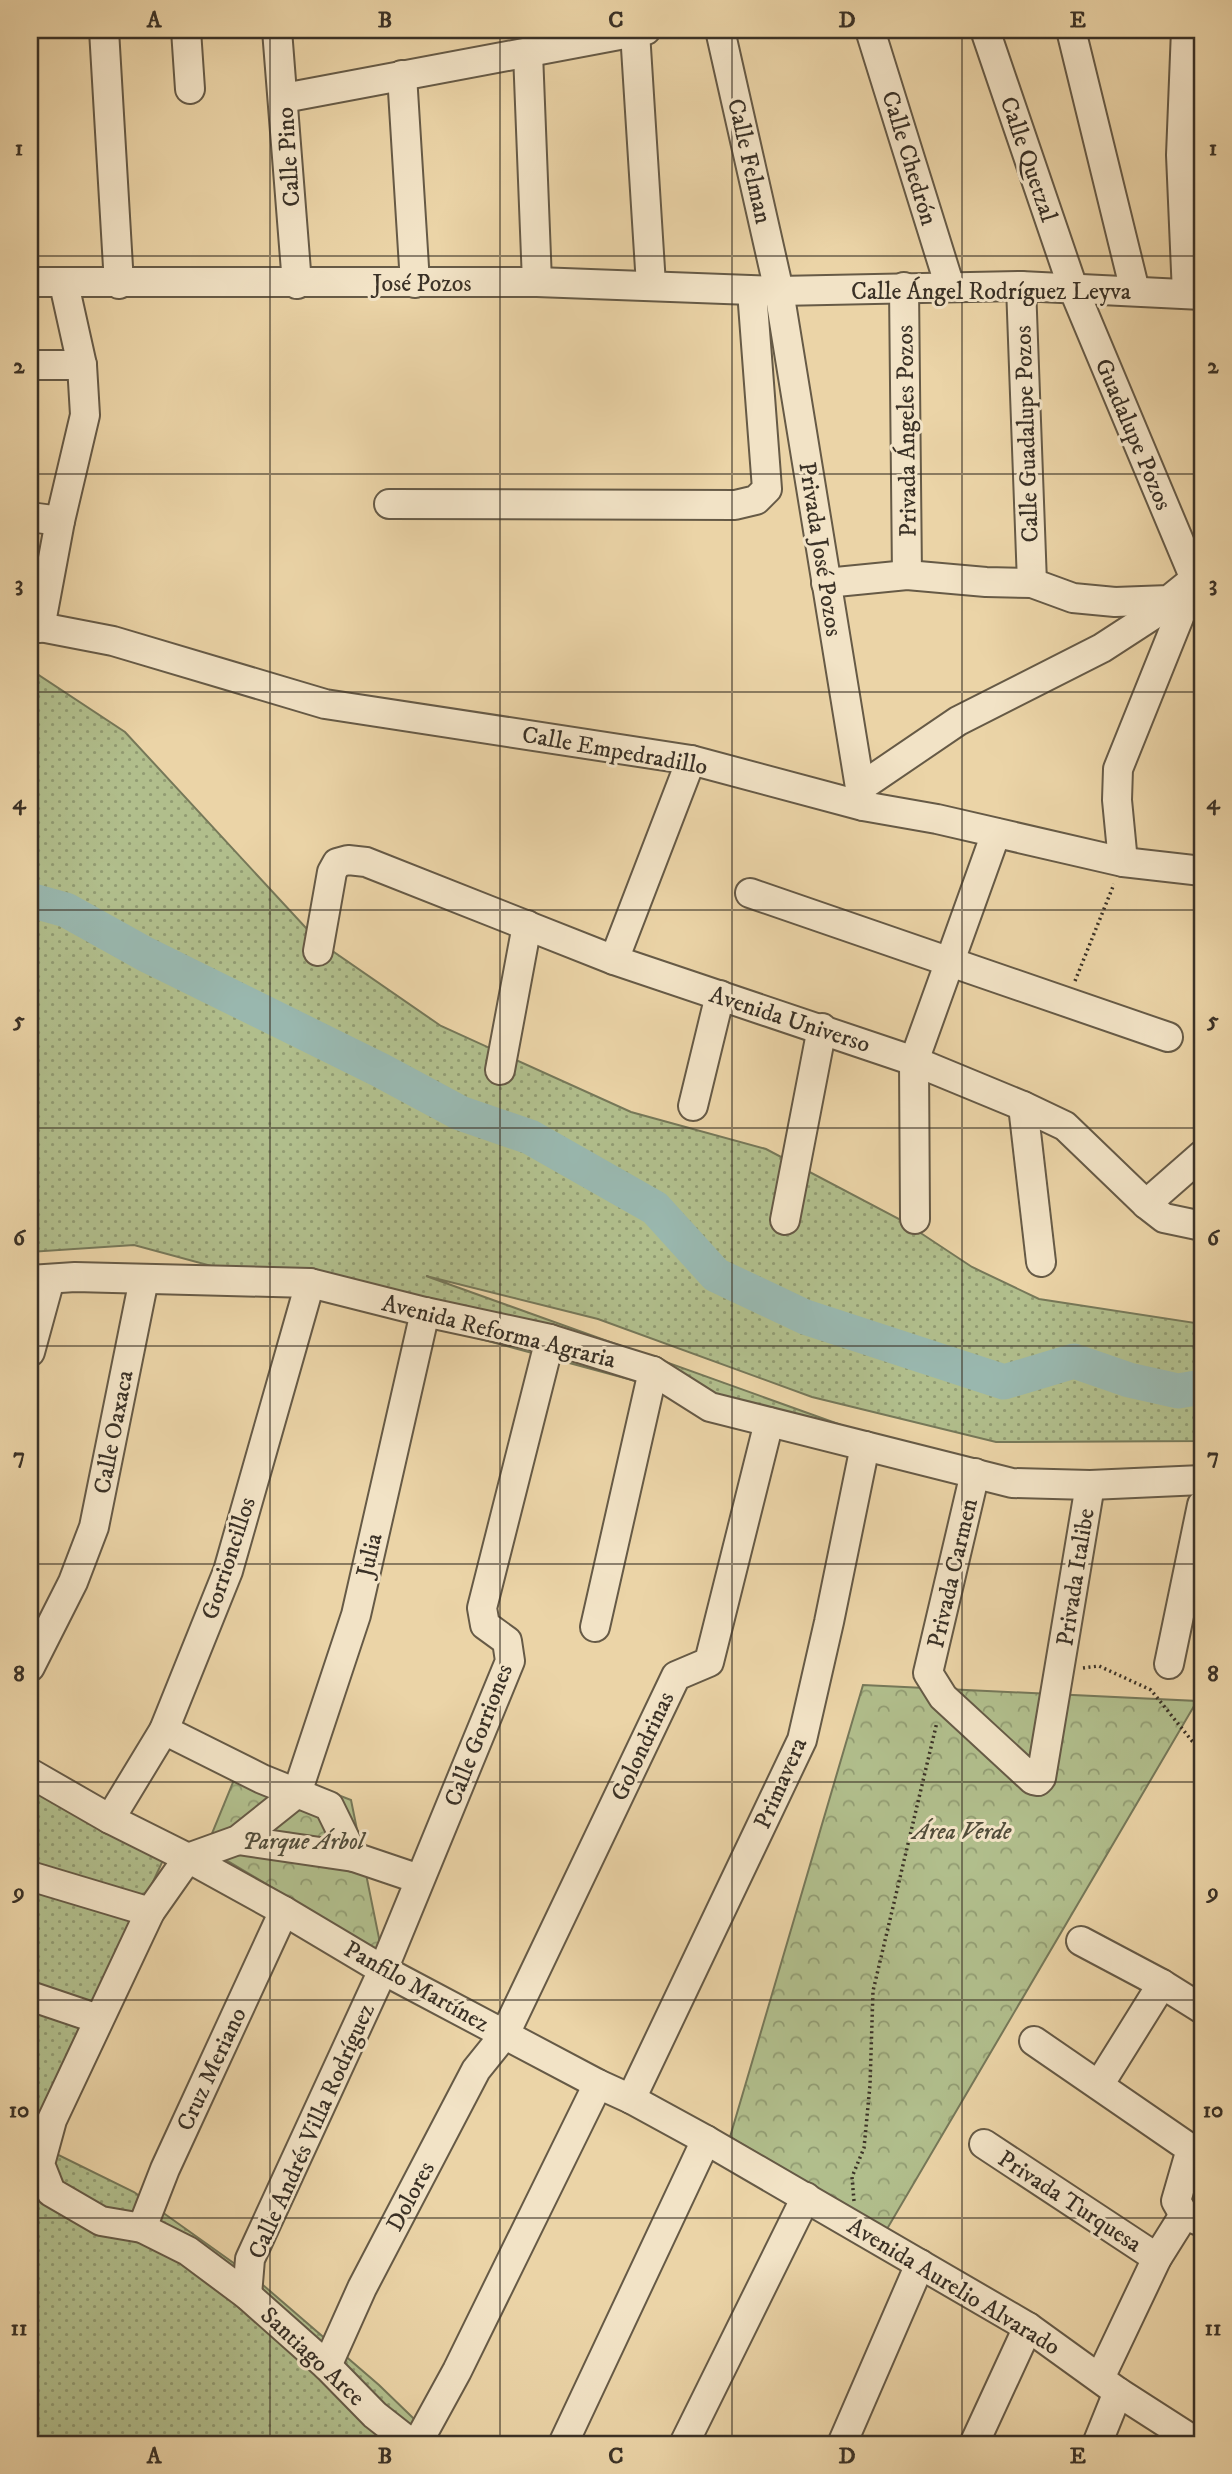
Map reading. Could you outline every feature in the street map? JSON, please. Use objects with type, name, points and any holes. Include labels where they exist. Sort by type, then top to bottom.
[{"type":"street","points":[[104,30],[119,284]]},
{"type":"street","points":[[186,30],[190,89]]},
{"type":"street","name":"Calle Pino","points":[[277,30],[297,284]]},
{"type":"street","name":"Calle Felman","points":[[720,30],[765,291]]},
{"type":"street","name":"Calle Chedrón","points":[[870,30],[950,287]]},
{"type":"street","name":"Calle Quetzal","points":[[985,30],[1073,288]]},
{"type":"street","points":[[1071,30],[1135,291]]},
{"type":"street","points":[[1186,30],[1181,155],[1195,294]]},
{"type":"street","points":[[284,98],[640,31],[651,285]]},
{"type":"street","points":[[528,54],[537,282]]},
{"type":"street","points":[[401,75],[415,283]]},
{"type":"street","name":"José Pozos","points":[[30,282],[537,282],[765,291]]},
{"type":"street","points":[[35,626],[85,415],[82,365],[64,284]]},
{"type":"street","name":"Calle Ángel Rodríguez Leyva","points":[[765,291],[1021,286],[1195,294]]},
{"type":"street","name":"Calle Guadalupe Pozos","points":[[1021,286],[1032,583]]},
{"type":"street","name":"Privada Ángeles Pozos","points":[[904,287],[907,575]]},
{"type":"street","name":"Guadalupe Pozos","points":[[1073,288],[1198,580]]},
{"type":"street","points":[[389,504],[734,506],[756,500],[767,489],[765,291]]},
{"type":"street","name":"Privada José Pozos","points":[[765,291],[826,583],[862,796]]},
{"type":"street","points":[[30,365],[82,365]]},
{"type":"street","points":[[30,517],[60,521]]},
{"type":"street","points":[[826,583],[907,575],[1032,583],[1073,598],[1115,602],[1169,600]]},
{"type":"street","points":[[862,796],[958,721],[1102,649],[1159,611],[1169,600],[1198,580]]},
{"type":"street","points":[[1123,862],[1117,800],[1118,769],[1198,580]]},
{"type":"street","name":"Calle Empedradillo","points":[[35,626],[113,641],[325,704],[691,760],[862,796],[937,819],[1123,862],[1202,871]]},
{"type":"street","points":[[614,960],[691,760]]},
{"type":"street","points":[[915,1219],[914,1061],[996,833]]},
{"type":"street","name":"Avenida Universo","points":[[318,951],[332,872],[337,863],[348,860],[366,862],[614,960],[822,1028],[914,1061],[1023,1106],[1065,1126],[1164,1218],[1202,1226]]},
{"type":"street","points":[[750,893],[1168,1037]]},
{"type":"street","points":[[499,1070],[527,925]]},
{"type":"street","points":[[693,1106],[720,995]]},
{"type":"street","points":[[785,1220],[822,1028]]},
{"type":"street","points":[[1023,1106],[1041,1262]]},
{"type":"street","points":[[1146,1204],[1202,1155]]},
{"type":"street","name":"Avenida Reforma Agraria","points":[[40,1280],[75,1277],[310,1283],[425,1312],[550,1339],[653,1371],[710,1407],[1012,1483],[1090,1485],[1202,1480]]},
{"type":"street","name":"Calle Oaxaca","points":[[30,1667],[73,1582],[94,1527],[144,1279]]},
{"type":"street","points":[[30,1352],[40,1280]]},
{"type":"street","name":"Gorrioncillos","points":[[110,1819],[164,1730],[228,1571],[310,1283]]},
{"type":"street","name":"Julia","points":[[297,1793],[356,1615],[425,1312]]},
{"type":"street","name":"Calle Gorriones","points":[[383,1970],[510,1661],[507,1642],[485,1625],[482,1608],[550,1339]]},
{"type":"street","points":[[595,1627],[653,1371]]},
{"type":"street","name":"Golondrinas","points":[[505,2034],[676,1676],[709,1662],[769,1422]]},
{"type":"street","name":"Primavera","points":[[631,2099],[802,1740],[865,1446]]},
{"type":"street","name":"Privada Carmen","points":[[943,1697],[928,1672],[975,1473]]},
{"type":"street","name":"Privada Italibe","points":[[943,1697],[1033,1780],[1038,1781],[1041,1778],[1090,1485]]},
{"type":"street","points":[[1169,1664],[1202,1505]]},
{"type":"street","points":[[164,1730],[262,1779],[329,1806],[354,1857]]},
{"type":"street","name":"Panfilo Martínez","points":[[30,1773],[110,1819],[284,1911],[383,1970],[631,2099],[806,2197]]},
{"type":"street","points":[[188,1858],[238,1840],[297,1793]]},
{"type":"street","points":[[238,1840],[354,1857],[419,1879]]},
{"type":"street","name":"Santiago Arce","points":[[188,1858],[150,1912],[98,2019],[52,2120],[40,2164],[51,2192],[101,2221],[142,2228],[188,2251],[247,2295],[327,2366],[375,2414],[415,2444]]},
{"type":"street","points":[[30,1876],[150,1912]]},
{"type":"street","name":"Cruz Meriano","points":[[142,2228],[165,2169],[284,1911]]},
{"type":"street","points":[[1081,1941],[1162,1984],[1202,2009]]},
{"type":"street","name":"Calle Andrés Villa Rodríguez","points":[[247,2295],[250,2259],[383,1970]]},
{"type":"street","points":[[1099,2085],[1162,1984]]},
{"type":"street","points":[[30,1996],[98,2019]]},
{"type":"street","name":"Dolores","points":[[327,2366],[362,2288],[476,2070],[505,2034]]},
{"type":"street","points":[[1034,2041],[1191,2149],[1187,2213],[1157,2258],[1109,2385],[1097,2444]]},
{"type":"street","points":[[415,2444],[457,2371],[598,2084]]},
{"type":"street","points":[[563,2444],[706,2140]]},
{"type":"street","name":"Privada Turquesa","points":[[984,2144],[1157,2258]]},
{"type":"street","points":[[684,2444],[806,2197]]},
{"type":"street","name":"Avenida Aurelio Alvarado","points":[[806,2197],[1028,2328],[1199,2444]]},
{"type":"street","points":[[842,2444],[920,2264]]},
{"type":"street","points":[[974,2444],[1028,2328]]},
{"type":"path","points":[[1066,1002],[1123,862]]},
{"type":"path","points":[[1059,1669],[1099,1666],[1150,1690],[1192,1741],[1202,1747]]},
{"type":"path","points":[[858,2227],[852,2177],[864,2148],[870,2085],[873,1991],[943,1697]]},
{"type":"green space","points":[[30,671],[125,732],[318,941],[441,1026],[631,1112],[766,1149],[901,1220],[972,1267],[1039,1299],[1202,1324],[1202,1441],[996,1442],[812,1397],[598,1319],[426,1276],[975,1473],[134,1245],[30,1252]]},
{"type":"green space","name":"Área Verde","points":[[863,1685],[1197,1701],[887,2229],[730,2137]]},
{"type":"green space","name":"Parque Árbol","points":[[243,1758],[351,1800],[382,1953],[206,1848]]},
{"type":"green space","points":[[30,1779],[165,1856],[32,2142],[134,2192],[256,2279],[379,2385],[440,2444],[30,2444]]},
{"type":"waterway","points":[[30,900],[66,910],[145,954],[380,1070],[460,1113],[530,1137],[655,1208],[716,1275],[805,1317],[1004,1382],[1074,1361],[1129,1380],[1178,1391],[1202,1387]]}]
